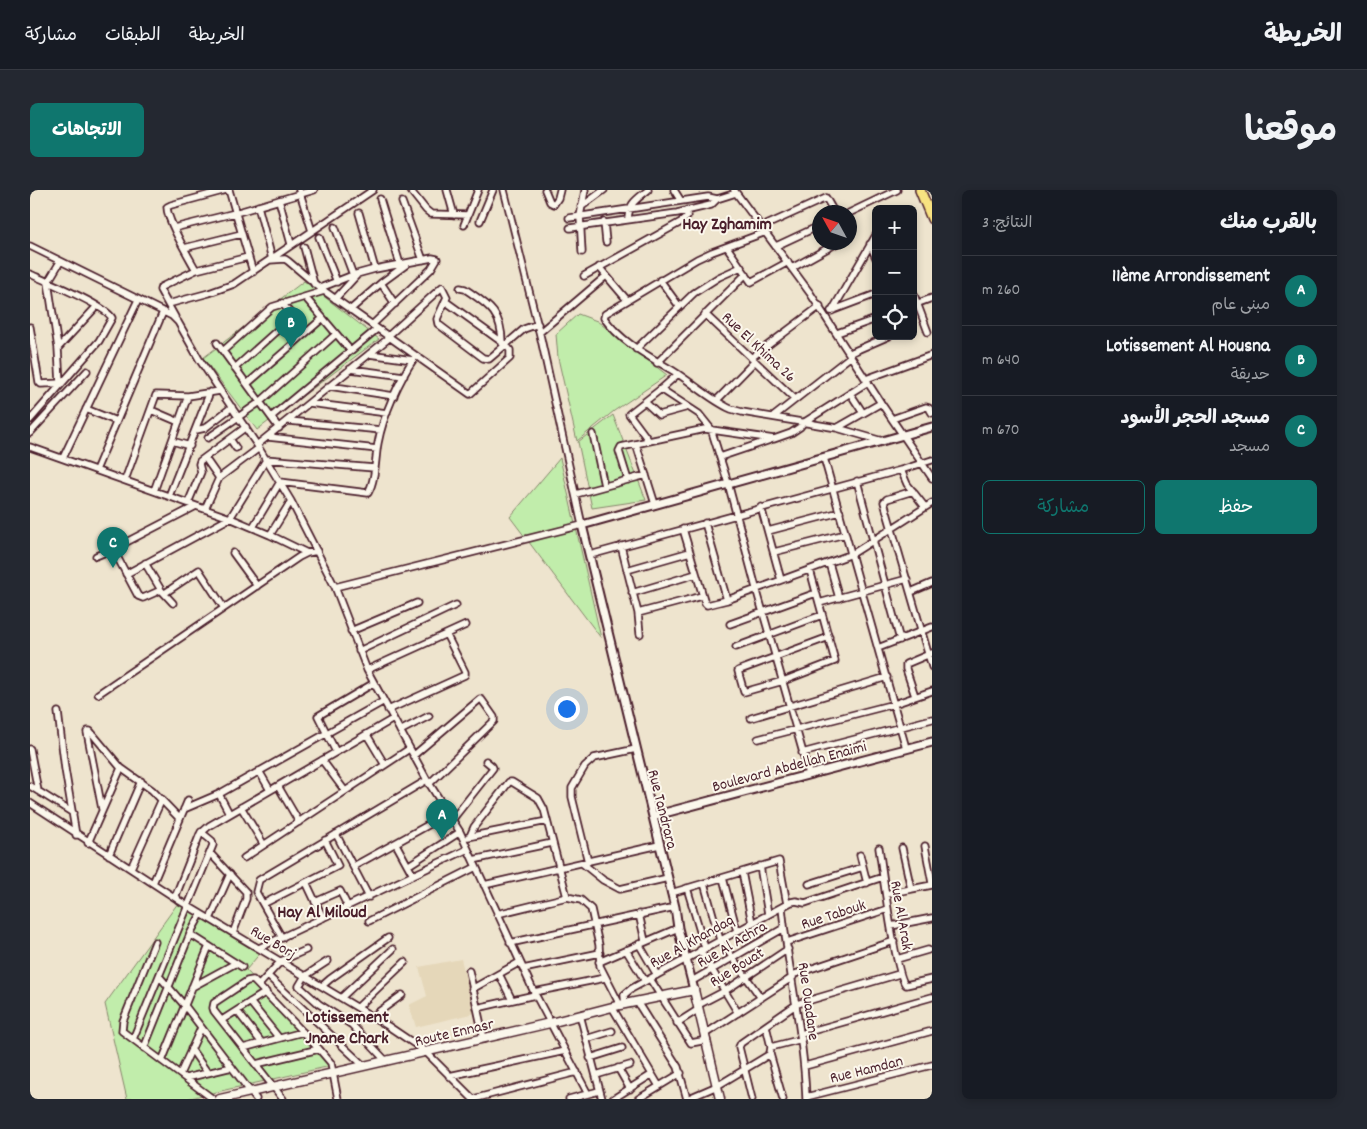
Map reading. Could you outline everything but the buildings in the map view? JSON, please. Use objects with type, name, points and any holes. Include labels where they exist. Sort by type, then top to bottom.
[{"type":"main road","points":[[920,190],[932,219]]},
{"type":"main road","name":"Route Ennasr","points":[[220,1099],[253,1096],[273,1086],[694,990]]},
{"type":"main road","name":"Rue Tandrara","points":[[694,990],[720,1099]]},
{"type":"street","points":[[196,270],[167,212],[168,206],[228,190],[253,272]]},
{"type":"street","points":[[174,228],[235,213],[299,192],[314,190]]},
{"type":"street","points":[[168,304],[229,286],[271,260],[291,244],[373,190]]},
{"type":"street","points":[[410,190],[429,213],[468,215]]},
{"type":"street","points":[[447,190],[454,214]]},
{"type":"street","points":[[472,190],[475,198]]},
{"type":"street","points":[[464,225],[478,190]]},
{"type":"street","points":[[480,221],[493,190]]},
{"type":"street","points":[[504,190],[540,332],[582,525]]},
{"type":"street","points":[[546,190],[550,202],[554,204],[560,190]]},
{"type":"street","points":[[582,252],[580,216],[585,190]]},
{"type":"street","points":[[581,207],[604,190]]},
{"type":"street","points":[[628,219],[628,209],[648,190]]},
{"type":"street","points":[[674,190],[679,201],[677,213]]},
{"type":"street","points":[[703,190],[711,205]]},
{"type":"street","points":[[857,210],[897,190]]},
{"type":"street","points":[[570,228],[677,213],[711,205],[717,199],[735,191],[820,306],[881,403],[932,478]]},
{"type":"street","points":[[299,192],[312,231]]},
{"type":"street","points":[[569,218],[708,197],[717,199]]},
{"type":"street","points":[[812,205],[826,198],[830,205]]},
{"type":"street","points":[[279,200],[291,244]]},
{"type":"street","points":[[380,200],[400,264]]},
{"type":"street","points":[[402,202],[423,260]]},
{"type":"street","points":[[812,205],[764,230],[697,259],[627,300],[604,316],[615,331],[636,349],[735,410],[837,428],[882,441]]},
{"type":"street","points":[[258,206],[271,260]]},
{"type":"street","points":[[584,276],[681,222],[687,217],[687,210]]},
{"type":"street","points":[[359,213],[375,269]]},
{"type":"street","points":[[604,222],[606,242]]},
{"type":"street","points":[[335,227],[356,275]]},
{"type":"street","points":[[776,246],[812,230]]},
{"type":"street","points":[[184,248],[241,234]]},
{"type":"street","points":[[319,237],[337,282]]},
{"type":"street","points":[[832,311],[872,241]]},
{"type":"street","points":[[870,244],[873,250]]},
{"type":"street","points":[[30,246],[176,319]]},
{"type":"street","points":[[304,247],[314,284]]},
{"type":"street","points":[[727,247],[750,282],[788,262]]},
{"type":"street","points":[[792,268],[825,250]]},
{"type":"street","points":[[248,257],[196,270],[160,287],[160,290],[199,359],[239,416],[291,501],[335,587],[367,670],[413,756],[460,832],[510,943],[588,1094]]},
{"type":"street","points":[[271,260],[284,259],[288,261],[314,284],[414,358],[470,394],[511,357],[510,350],[445,302]]},
{"type":"street","points":[[223,351],[277,305],[305,297],[337,282],[375,269],[436,259],[431,269],[350,350],[271,417]]},
{"type":"street","points":[[60,262],[48,282],[61,383]]},
{"type":"street","points":[[350,310],[381,283],[409,263]]},
{"type":"street","points":[[599,267],[627,300]]},
{"type":"street","points":[[636,349],[679,306],[703,287],[741,268]]},
{"type":"street","points":[[30,274],[97,306],[110,314],[112,320],[99,341],[30,420]]},
{"type":"street","points":[[657,362],[746,274]]},
{"type":"street","points":[[335,299],[356,275]]},
{"type":"street","points":[[540,332],[606,276]]},
{"type":"street","points":[[660,280],[679,306]]},
{"type":"street","points":[[381,283],[395,304]]},
{"type":"street","points":[[205,509],[219,478],[388,338],[442,287],[447,297],[437,319],[438,324],[483,358],[489,359],[504,344],[528,326],[538,324]]},
{"type":"street","points":[[460,288],[465,289],[494,310],[504,344]]},
{"type":"street","points":[[825,315],[873,295]]},
{"type":"street","points":[[305,297],[350,350]]},
{"type":"street","points":[[917,303],[932,298]]},
{"type":"street","points":[[63,458],[138,300]]},
{"type":"street","points":[[282,303],[306,332]]},
{"type":"street","points":[[58,348],[97,306]]},
{"type":"street","points":[[717,400],[753,359],[820,306]]},
{"type":"street","points":[[917,308],[928,332]]},
{"type":"street","points":[[96,470],[163,312]]},
{"type":"street","name":"Rue El Khima 26","points":[[705,314],[795,399]]},
{"type":"street","points":[[235,368],[293,316]]},
{"type":"street","points":[[247,384],[322,318]]},
{"type":"street","points":[[837,333],[872,320]]},
{"type":"street","points":[[30,327],[38,382],[41,384],[61,383]]},
{"type":"street","points":[[208,438],[260,402],[336,334]]},
{"type":"street","points":[[773,417],[851,354],[884,340]]},
{"type":"street","points":[[217,342],[279,428]]},
{"type":"street","points":[[369,354],[414,358]]},
{"type":"street","points":[[720,456],[791,433],[867,380],[932,355]]},
{"type":"street","points":[[280,482],[368,493],[381,430],[394,396],[414,358]]},
{"type":"street","points":[[350,369],[404,376]]},
{"type":"street","points":[[30,433],[87,371]]},
{"type":"street","points":[[649,441],[629,414],[678,374]]},
{"type":"street","points":[[329,386],[394,396]]},
{"type":"street","points":[[661,389],[704,419],[711,429],[728,483],[735,514],[809,774]]},
{"type":"street","points":[[125,480],[156,395],[188,396],[220,391]]},
{"type":"street","points":[[169,496],[210,392]]},
{"type":"street","points":[[850,393],[863,413]]},
{"type":"street","points":[[154,491],[188,396]]},
{"type":"street","points":[[645,402],[659,415],[688,407]]},
{"type":"street","points":[[310,403],[387,413]]},
{"type":"street","points":[[837,428],[881,403]]},
{"type":"street","points":[[196,430],[205,428],[232,407]]},
{"type":"street","points":[[892,419],[926,407],[932,413]]},
{"type":"street","points":[[86,409],[116,421]]},
{"type":"street","points":[[151,410],[179,422]]},
{"type":"street","points":[[289,420],[381,430]]},
{"type":"street","points":[[188,503],[201,472],[199,463],[246,427]]},
{"type":"street","points":[[335,587],[582,525],[932,427]]},
{"type":"street","points":[[628,480],[619,449],[636,444],[698,430],[711,429],[774,439]]},
{"type":"street","points":[[593,434],[604,486]]},
{"type":"street","points":[[268,437],[377,449]]},
{"type":"street","points":[[230,439],[236,448]]},
{"type":"street","points":[[172,441],[190,446]]},
{"type":"street","points":[[636,444],[654,504]]},
{"type":"street","points":[[30,447],[230,518],[307,553]]},
{"type":"street","points":[[205,458],[219,478]]},
{"type":"street","points":[[824,458],[906,748]]},
{"type":"street","points":[[265,460],[374,468]]},
{"type":"street","points":[[126,574],[230,518],[265,460]]},
{"type":"street","points":[[590,555],[932,460]]},
{"type":"street","points":[[900,470],[907,484],[925,507]]},
{"type":"street","points":[[576,494],[646,475]]},
{"type":"street","points":[[857,481],[900,640]]},
{"type":"street","points":[[253,528],[280,482]]},
{"type":"street","points":[[913,491],[884,501],[921,631],[930,653],[932,667]]},
{"type":"street","points":[[270,535],[291,501]]},
{"type":"street","points":[[683,529],[704,603],[707,605],[727,600],[852,554],[932,503]]},
{"type":"street","points":[[96,556],[196,506]]},
{"type":"street","points":[[761,508],[781,580]]},
{"type":"street","points":[[768,531],[840,512]]},
{"type":"street","points":[[705,522],[727,600]]},
{"type":"street","name":"Rue Tandrara","points":[[582,525],[694,990]]},
{"type":"street","points":[[774,552],[845,534]]},
{"type":"street","points":[[621,546],[638,613],[640,634]]},
{"type":"street","points":[[113,549],[140,597],[143,598],[163,592],[199,570],[224,608]]},
{"type":"street","points":[[98,694],[307,553],[317,551]]},
{"type":"street","points":[[627,570],[690,552]]},
{"type":"street","points":[[233,553],[257,586]]},
{"type":"street","points":[[145,563],[163,592],[173,603]]},
{"type":"street","points":[[829,563],[840,598]]},
{"type":"street","points":[[810,570],[829,637],[835,661],[783,681],[743,691],[739,670],[829,637]]},
{"type":"street","points":[[632,593],[696,574]]},
{"type":"street","points":[[819,603],[907,579]]},
{"type":"street","points":[[911,592],[932,584]]},
{"type":"street","points":[[730,624],[816,593]]},
{"type":"street","points":[[638,613],[702,596]]},
{"type":"street","points":[[351,631],[418,603]]},
{"type":"street","points":[[359,651],[456,605]]},
{"type":"street","points":[[736,647],[822,615]]},
{"type":"street","points":[[367,670],[466,625]]},
{"type":"street","points":[[878,648],[932,627]]},
{"type":"street","points":[[388,710],[464,675],[465,672],[446,634]]},
{"type":"street","points":[[915,696],[906,664],[930,653]]},
{"type":"street","points":[[751,718],[887,677]]},
{"type":"street","points":[[336,752],[318,718],[319,714],[374,683]]},
{"type":"street","points":[[758,739],[894,704],[932,691]]},
{"type":"street","points":[[282,938],[256,892],[259,880],[428,782],[494,722],[494,717],[480,699],[413,756]]},
{"type":"street","points":[[184,809],[218,794],[384,701]]},
{"type":"street","points":[[58,712],[76,835]]},
{"type":"street","points":[[400,731],[429,716]]},
{"type":"street","points":[[802,753],[932,718]]},
{"type":"street","points":[[178,900],[176,892],[201,832],[208,826],[393,719]]},
{"type":"street","points":[[102,809],[88,731],[121,768],[141,781],[162,799],[180,819]]},
{"type":"street","points":[[367,735],[384,765]]},
{"type":"street","name":"Boulevard Abdellah Enaimi","points":[[653,816],[932,742]]},
{"type":"street","points":[[30,748],[38,791]]},
{"type":"street","points":[[244,858],[409,749]]},
{"type":"street","points":[[636,749],[594,758],[586,766],[572,788],[572,797],[585,863],[603,880],[620,889],[668,878]]},
{"type":"street","points":[[322,760],[345,791]]},
{"type":"street","points":[[452,820],[493,768],[486,761]]},
{"type":"street","points":[[88,842],[121,768]]},
{"type":"street","points":[[260,771],[270,790]]},
{"type":"street","points":[[109,855],[141,781]]},
{"type":"street","points":[[470,836],[474,826],[509,782],[538,798],[544,808],[567,897]]},
{"type":"street","points":[[30,786],[73,813]]},
{"type":"street","points":[[278,786],[299,822]]},
{"type":"street","points":[[218,794],[230,814]]},
{"type":"street","points":[[131,868],[162,799]]},
{"type":"street","points":[[153,883],[188,800]]},
{"type":"street","name":"Rue Borj","points":[[30,803],[76,835],[131,868],[178,900],[373,1016],[425,1051],[473,1099]]},
{"type":"street","points":[[241,808],[264,845]]},
{"type":"street","points":[[354,866],[448,814]]},
{"type":"street","points":[[464,840],[470,836],[547,821]]},
{"type":"street","points":[[133,1039],[210,853],[213,843],[201,832]]},
{"type":"street","points":[[409,865],[460,832]]},
{"type":"street","points":[[336,834],[369,896]]},
{"type":"street","points":[[263,904],[338,866],[325,840]]},
{"type":"street","points":[[473,860],[552,843]]},
{"type":"street","points":[[396,844],[414,875]]},
{"type":"street","points":[[484,885],[659,845]]},
{"type":"street","points":[[886,894],[932,884],[926,846]]},
{"type":"street","name":"Rue Al Arak","points":[[879,848],[899,974],[903,984],[932,979]]},
{"type":"street","points":[[902,848],[911,889]]},
{"type":"street","points":[[259,948],[468,849]]},
{"type":"street","points":[[210,853],[244,890],[246,895],[233,933]]},
{"type":"street","points":[[860,854],[867,883]]},
{"type":"street","name":"Rue Ouadane","points":[[760,866],[779,861],[784,906],[784,928],[805,1066],[806,1098]]},
{"type":"street","points":[[671,893],[760,866],[768,914]]},
{"type":"street","points":[[369,921],[476,867]]},
{"type":"street","points":[[809,884],[863,867]]},
{"type":"street","points":[[742,872],[752,923]]},
{"type":"street","points":[[210,919],[230,874]]},
{"type":"street","name":"Rue Al Khandaq","points":[[619,1006],[625,993],[702,949],[794,901],[804,903],[883,877]]},
{"type":"street","points":[[723,878],[737,931]]},
{"type":"street","points":[[306,882],[323,918]]},
{"type":"street","points":[[704,883],[720,940],[761,998]]},
{"type":"street","points":[[687,888],[702,949],[738,1013]]},
{"type":"street","points":[[315,902],[340,891],[348,906]]},
{"type":"street","points":[[497,914],[567,897],[581,900],[589,907],[595,924],[600,953],[599,962],[605,978],[651,1076],[659,1086]]},
{"type":"street","points":[[510,943],[675,907]]},
{"type":"street","name":"Rue Tabouk","points":[[787,942],[888,909]]},
{"type":"street","points":[[144,1048],[190,934],[201,914]]},
{"type":"street","points":[[639,914],[642,943],[657,975]]},
{"type":"street","points":[[891,926],[932,918]]},
{"type":"street","points":[[599,962],[678,928]]},
{"type":"street","name":"Rue Al Achra","points":[[692,981],[713,971],[784,928]]},
{"type":"street","points":[[190,934],[242,966]]},
{"type":"street","points":[[322,986],[388,938]]},
{"type":"street","points":[[626,950],[661,997],[691,1043],[706,1037],[792,976],[894,941]]},
{"type":"street","points":[[155,942],[122,1025],[122,1031],[213,1099]]},
{"type":"street","points":[[162,1061],[209,946]]},
{"type":"street","points":[[342,997],[393,948]]},
{"type":"street","name":"Rue Bouat","points":[[677,1023],[698,1007],[788,949]]},
{"type":"street","points":[[259,985],[281,962],[306,950]]},
{"type":"street","points":[[897,959],[928,950]]},
{"type":"street","points":[[523,969],[600,953]]},
{"type":"street","points":[[328,961],[306,976],[299,984],[300,987],[319,1004],[352,1026],[386,1061]]},
{"type":"street","points":[[192,988],[236,962]]},
{"type":"street","points":[[358,1007],[405,962]]},
{"type":"street","points":[[472,989],[520,962]]},
{"type":"street","points":[[469,971],[484,1038]]},
{"type":"street","points":[[498,974],[512,1000]]},
{"type":"street","points":[[752,1099],[739,1044],[797,1004],[899,974]]},
{"type":"street","points":[[159,976],[185,1006],[253,1096]]},
{"type":"street","points":[[268,976],[364,1066]]},
{"type":"street","points":[[477,1008],[605,978]]},
{"type":"street","points":[[283,1099],[213,1008],[216,1001],[247,981],[253,980],[259,985],[331,1063],[338,1099]]},
{"type":"street","points":[[222,1020],[266,992]]},
{"type":"street","points":[[373,1016],[402,995]]},
{"type":"street","points":[[771,1047],[801,1036],[932,997]]},
{"type":"street","points":[[250,1002],[279,1038]]},
{"type":"street","points":[[637,1002],[678,1067],[687,1099],[717,1086],[770,1054]]},
{"type":"street","points":[[237,1010],[262,1043]]},
{"type":"street","points":[[580,1015],[602,1099]]},
{"type":"street","points":[[766,1026],[771,1047],[770,1054],[782,1099]]},
{"type":"street","points":[[183,1076],[191,1049],[201,1028]]},
{"type":"street","points":[[586,1039],[612,1030]]},
{"type":"street","points":[[805,1066],[932,1031]]},
{"type":"street","points":[[243,1048],[303,1032]]},
{"type":"street","points":[[590,1058],[622,1048]]},
{"type":"street","points":[[191,1049],[207,1072]]},
{"type":"street","points":[[256,1064],[319,1049]]},
{"type":"street","points":[[449,1076],[565,1051]]},
{"type":"street","points":[[596,1075],[630,1065]]},
{"type":"street","name":"Rue Hamdan","points":[[806,1098],[932,1066]]},
{"type":"street","points":[[183,1076],[232,1067]]},
{"type":"street","points":[[618,1068],[630,1089]]},
{"type":"street","points":[[473,1099],[577,1072]]},
{"type":"street","points":[[638,1099],[681,1073]]},
{"type":"street","points":[[613,1099],[651,1076]]},
{"type":"street","points":[[569,1099],[600,1091]]},
{"type":"shaded area","points":[[461,959],[475,1013],[416,1027],[409,1005],[427,996],[419,967]]},
{"type":"green space","points":[[304,281],[379,339],[257,430],[203,358]]},
{"type":"green space","points":[[578,314],[597,321],[667,375],[614,411],[577,441],[558,358],[556,334]]},
{"type":"green space","points":[[613,415],[646,500],[592,508],[578,442]]},
{"type":"green space","points":[[560,458],[601,638],[510,517]]},
{"type":"green space","points":[[178,903],[262,951],[246,970],[335,1065],[186,1099],[127,1099],[105,1004]]},
{"type":"place","name":"Lotissement Al Housna","points":[[291,348]]},
{"type":"place","name":"مسجد الحجر الأسود","points":[[113,568]]},
{"type":"place","name":"11ème Arrondissement","points":[[442,840]]},
{"type":"district","name":"Hay Zghamim","points":[[727,223]]},
{"type":"district","name":"Hay Al Miloud","points":[[322,911]]},
{"type":"district","name":"Lotissement Jnane Chark","points":[[347,1026]]}]
